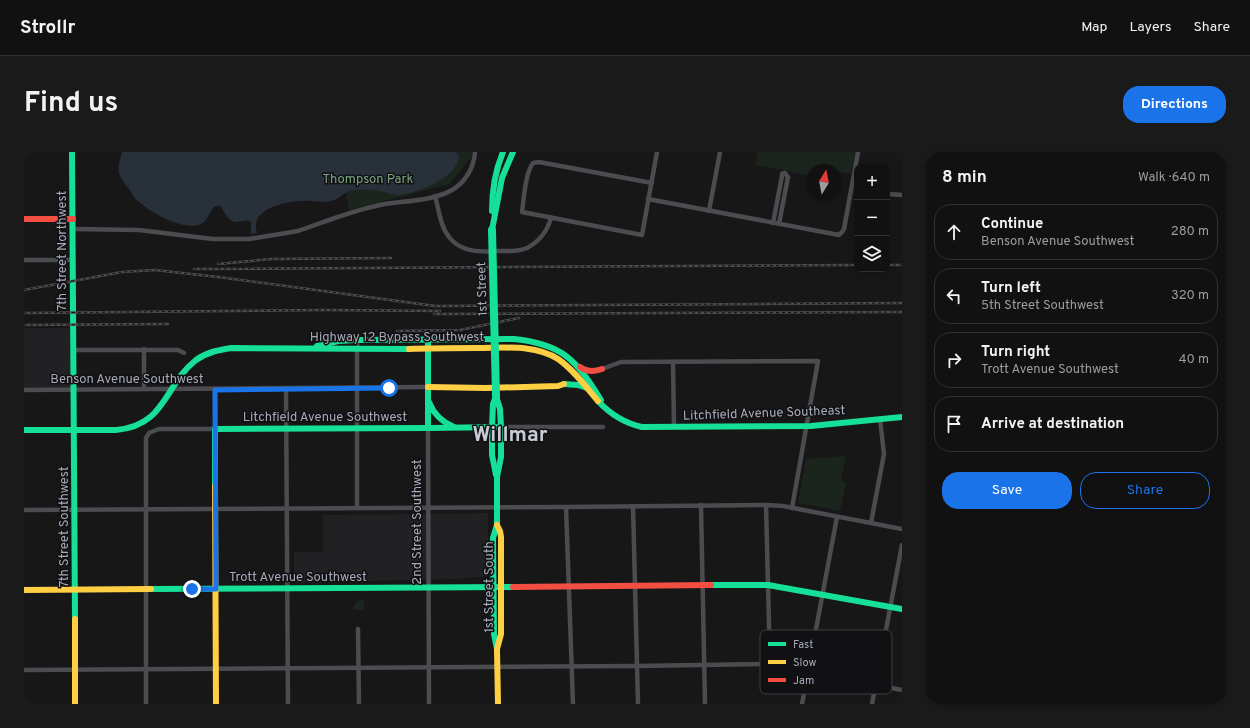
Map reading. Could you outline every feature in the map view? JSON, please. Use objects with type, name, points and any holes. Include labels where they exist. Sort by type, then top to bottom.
[{"type":"main road","name":"7th Street Northwest","points":[[72,152],[74,350]]},
{"type":"main road","points":[[492,230],[493,180],[499,152]]},
{"type":"main road","points":[[493,180],[503,152]]},
{"type":"main road","points":[[492,230],[502,178],[513,152]]},
{"type":"main road","points":[[24,219],[73,219]]},
{"type":"main road","name":"1st Street","points":[[492,230],[495,392],[500,409],[497,427]]},
{"type":"main road","name":"Highway 12 Bypass Southwest","points":[[302,349],[338,341],[357,340],[523,340],[542,343],[555,348],[579,367]]},
{"type":"main road","name":"2nd Street Southwest","points":[[428,340],[428,428]]},
{"type":"main road","name":"Highway 12 Bypass Southwest","points":[[74,430],[119,430],[138,426],[149,419],[158,410],[185,371],[194,361],[204,354],[231,348],[526,348],[539,350],[556,357],[570,368],[599,403],[609,412]]},
{"type":"main road","name":"7th Street Southwest","points":[[74,350],[75,704]]},
{"type":"main road","points":[[579,367],[588,371],[602,369]]},
{"type":"main road","points":[[579,367],[609,412]]},
{"type":"main road","points":[[564,384],[569,382],[572,377],[570,368]]},
{"type":"main road","name":"Benson Avenue Southwest","points":[[428,391],[495,392],[558,386],[564,384],[578,385],[587,389]]},
{"type":"main road","points":[[428,391],[432,410],[437,417],[446,424],[460,428]]},
{"type":"main road","name":"Litchfield Avenue Southeast","points":[[609,412],[625,423],[636,426],[650,427],[807,426],[902,417]]},
{"type":"main road","name":"Litchfield Avenue Southwest","points":[[215,429],[497,427]]},
{"type":"main road","name":"1st Street South","points":[[497,427],[501,457],[497,477],[496,525],[493,538],[501,634],[497,649],[498,704]]},
{"type":"main road","points":[[215,429],[216,704]]},
{"type":"main road","points":[[24,430],[74,430]]},
{"type":"main road","name":"Trott Avenue Southwest","points":[[24,590],[768,585],[902,609]]},
{"type":"street","points":[[73,229],[139,230],[212,239],[249,239],[298,231],[379,205],[435,196],[453,190],[466,178],[473,164],[475,152]]},
{"type":"street","points":[[652,183],[539,162],[533,163],[526,187],[522,212],[642,235],[652,183],[657,152]]},
{"type":"street","points":[[709,210],[720,152]]},
{"type":"street","points":[[648,199],[839,235],[844,229],[858,152]]},
{"type":"street","points":[[773,223],[782,174],[785,174],[788,175],[788,177],[778,224]]},
{"type":"street","points":[[890,194],[902,195]]},
{"type":"street","points":[[435,196],[443,228],[448,237],[460,246],[478,252],[515,251],[527,248],[545,233],[551,218]]},
{"type":"street","points":[[24,260],[73,260]]},
{"type":"street","points":[[357,340],[357,508]]},
{"type":"street","points":[[74,350],[144,349],[178,350],[184,353]]},
{"type":"street","points":[[144,349],[144,389]]},
{"type":"street","points":[[602,369],[621,362],[818,361],[792,508]]},
{"type":"street","points":[[673,362],[674,427]]},
{"type":"street","name":"Benson Avenue Southwest","points":[[24,390],[357,388],[428,391]]},
{"type":"street","points":[[286,389],[288,704]]},
{"type":"street","points":[[215,390],[215,429]]},
{"type":"street","points":[[871,523],[884,454],[880,419]]},
{"type":"street","points":[[497,427],[603,427]]},
{"type":"street","name":"2nd Street Southwest","points":[[428,428],[429,704]]},
{"type":"street","name":"Litchfield Avenue Southwest","points":[[145,509],[145,444],[149,433],[159,429],[215,429]]},
{"type":"street","points":[[701,505],[705,704]]},
{"type":"street","points":[[24,510],[766,505],[792,508],[902,529]]},
{"type":"street","points":[[766,505],[769,630]]},
{"type":"street","points":[[633,506],[638,704]]},
{"type":"street","points":[[566,507],[573,704]]},
{"type":"street","points":[[145,509],[146,704]]},
{"type":"street","points":[[815,630],[837,517]]},
{"type":"street","points":[[886,630],[902,545]]},
{"type":"street","points":[[358,630],[359,704]]},
{"type":"street","points":[[24,670],[760,664]]},
{"type":"street","points":[[892,688],[902,690]]},
{"type":"street","points":[[802,704],[804,694]]},
{"type":"street","points":[[872,704],[874,694]]},
{"type":"shaded area","points":[[122,152],[456,152],[459,157],[457,165],[444,178],[434,184],[414,192],[393,195],[382,191],[351,190],[329,202],[298,201],[282,204],[266,210],[257,220],[257,233],[251,234],[251,222],[232,221],[220,206],[213,208],[203,223],[193,226],[179,224],[164,218],[143,206],[135,198],[119,173]]},
{"type":"shaded area","points":[[24,328],[70,328],[71,388],[24,389]]},
{"type":"shaded area","points":[[488,513],[488,576],[456,579],[294,583],[294,552],[323,552],[323,515]]},
{"type":"green space","name":"Thompson Park","points":[[332,152],[472,152],[472,156],[450,184],[349,210],[346,194]]},
{"type":"green space","points":[[758,152],[855,152],[851,174],[842,172],[842,164],[806,164],[806,175],[755,165]]},
{"type":"green space","points":[[846,456],[841,481],[846,482],[840,511],[798,503],[806,459]]},
{"type":"green space","points":[[364,600],[364,610],[353,610],[356,603]]},
{"type":"railway","points":[[218,264],[271,259],[391,258]]},
{"type":"railway","points":[[194,269],[854,265]]},
{"type":"railway","points":[[890,265],[902,265]]},
{"type":"railway","points":[[24,290],[122,272],[155,270],[435,306],[902,303]]},
{"type":"railway","points":[[24,313],[325,310],[440,311]]},
{"type":"railway","points":[[434,314],[902,312]]},
{"type":"railway","points":[[397,331],[460,330],[519,318]]},
{"type":"railway","points":[[24,325],[168,324]]},
{"type":"traffic: fast","points":[[72,152],[75,619]]},
{"type":"traffic: fast","points":[[492,211],[494,181],[503,152]]},
{"type":"traffic: fast","points":[[492,230],[502,178],[513,152]]},
{"type":"traffic: fast","points":[[492,230],[496,396]]},
{"type":"traffic: fast","points":[[317,346],[338,341],[357,340],[514,339],[531,341],[545,345],[566,356],[584,374],[601,400]]},
{"type":"traffic: fast","points":[[428,344],[428,428],[501,427],[500,409],[496,396]]},
{"type":"traffic: fast","points":[[24,430],[116,430],[132,427],[145,421],[155,413],[185,370],[196,360],[209,353],[231,348],[409,349]]},
{"type":"traffic: fast","points":[[564,384],[578,385],[587,388]]},
{"type":"traffic: fast","points":[[492,427],[493,404],[496,396]]},
{"type":"traffic: fast","points":[[598,401],[618,418],[642,427],[811,426],[902,417]]},
{"type":"traffic: fast","points":[[429,402],[433,411],[439,418],[454,427]]},
{"type":"traffic: fast","points":[[492,427],[492,455],[496,475]]},
{"type":"traffic: fast","points":[[497,649],[494,634],[493,538],[497,525],[497,477],[501,457],[501,427]]},
{"type":"traffic: fast","points":[[215,486],[215,429],[428,428]]},
{"type":"traffic: fast","points":[[711,585],[768,585],[902,609]]},
{"type":"traffic: fast","points":[[151,589],[513,587]]},
{"type":"traffic: slow","points":[[409,349],[519,348],[539,351],[549,354],[564,363],[580,379],[598,401]]},
{"type":"traffic: slow","points":[[428,387],[486,388],[558,386],[564,384]]},
{"type":"traffic: slow","points":[[215,486],[216,704]]},
{"type":"traffic: slow","points":[[497,525],[501,537],[501,634],[497,649],[498,704]]},
{"type":"traffic: slow","points":[[24,590],[151,589]]},
{"type":"traffic: slow","points":[[75,619],[75,704]]},
{"type":"traffic: jam","points":[[24,219],[73,219]]},
{"type":"traffic: jam","points":[[580,367],[591,371],[602,369]]},
{"type":"traffic: jam","points":[[513,587],[711,585]]},
{"type":"district","name":"Willmar","points":[[510,434]]},
{"type":"route","points":[[192,589],[216,589],[215,390],[389,388]]}]
